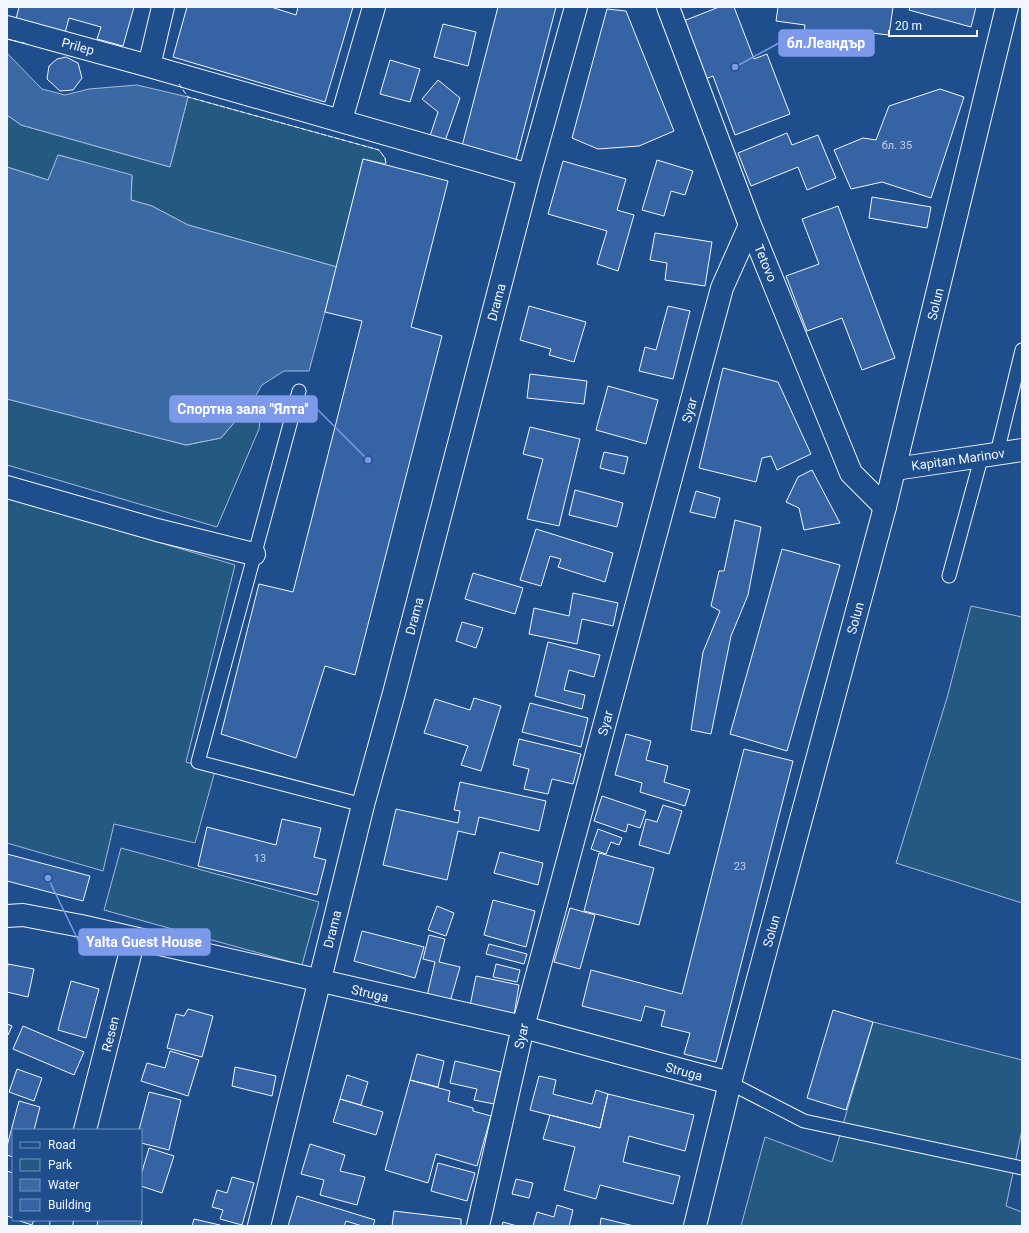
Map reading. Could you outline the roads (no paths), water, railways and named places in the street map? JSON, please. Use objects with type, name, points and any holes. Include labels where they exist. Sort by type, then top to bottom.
[{"type":"street","points":[[149,66],[163,7]]},
{"type":"street","points":[[341,120],[374,7]]},
{"type":"street","name":"Drama","points":[[259,1226],[363,804],[394,693],[529,175],[576,7]]},
{"type":"street","name":"Tetovo","points":[[668,7],[750,225],[851,473],[885,507]]},
{"type":"street","name":"Solun","points":[[695,1226],[730,1083],[895,469],[1007,7]]},
{"type":"street","name":"Prilep","points":[[7,27],[341,120],[529,175]]},
{"type":"street","name":"Syar","points":[[478,1226],[523,1028],[722,288],[750,225]]},
{"type":"street","name":"Kapitan Marinov","points":[[895,469],[1022,450]]},
{"type":"street","points":[[7,487],[157,530],[254,554]]},
{"type":"street","name":"Struga","points":[[7,916],[23,915],[80,926],[523,1028],[730,1083]]},
{"type":"street","name":"Resen","points":[[85,1129],[134,939]]},
{"type":"lane","points":[[948,576],[990,454],[1022,350]]},
{"type":"lane","points":[[299,391],[198,762],[363,804]]},
{"type":"lane","points":[[730,1083],[804,1121],[1022,1168]]},
{"type":"water","points":[[7,53],[42,89],[65,95],[89,89],[137,85],[188,97],[170,167],[21,125],[7,115]]},
{"type":"water","points":[[58,155],[132,175],[131,200],[152,206],[188,225],[337,267],[309,371],[284,371],[262,385],[252,402],[221,438],[186,445],[7,399],[7,167],[48,180]]},
{"type":"place","name":"бл.Леандър","points":[[735,67]]},
{"type":"place","name":"Спортна зала \"Ялта''","points":[[368,460]]},
{"type":"place","name":"Yalta Guest House","points":[[48,878]]}]
